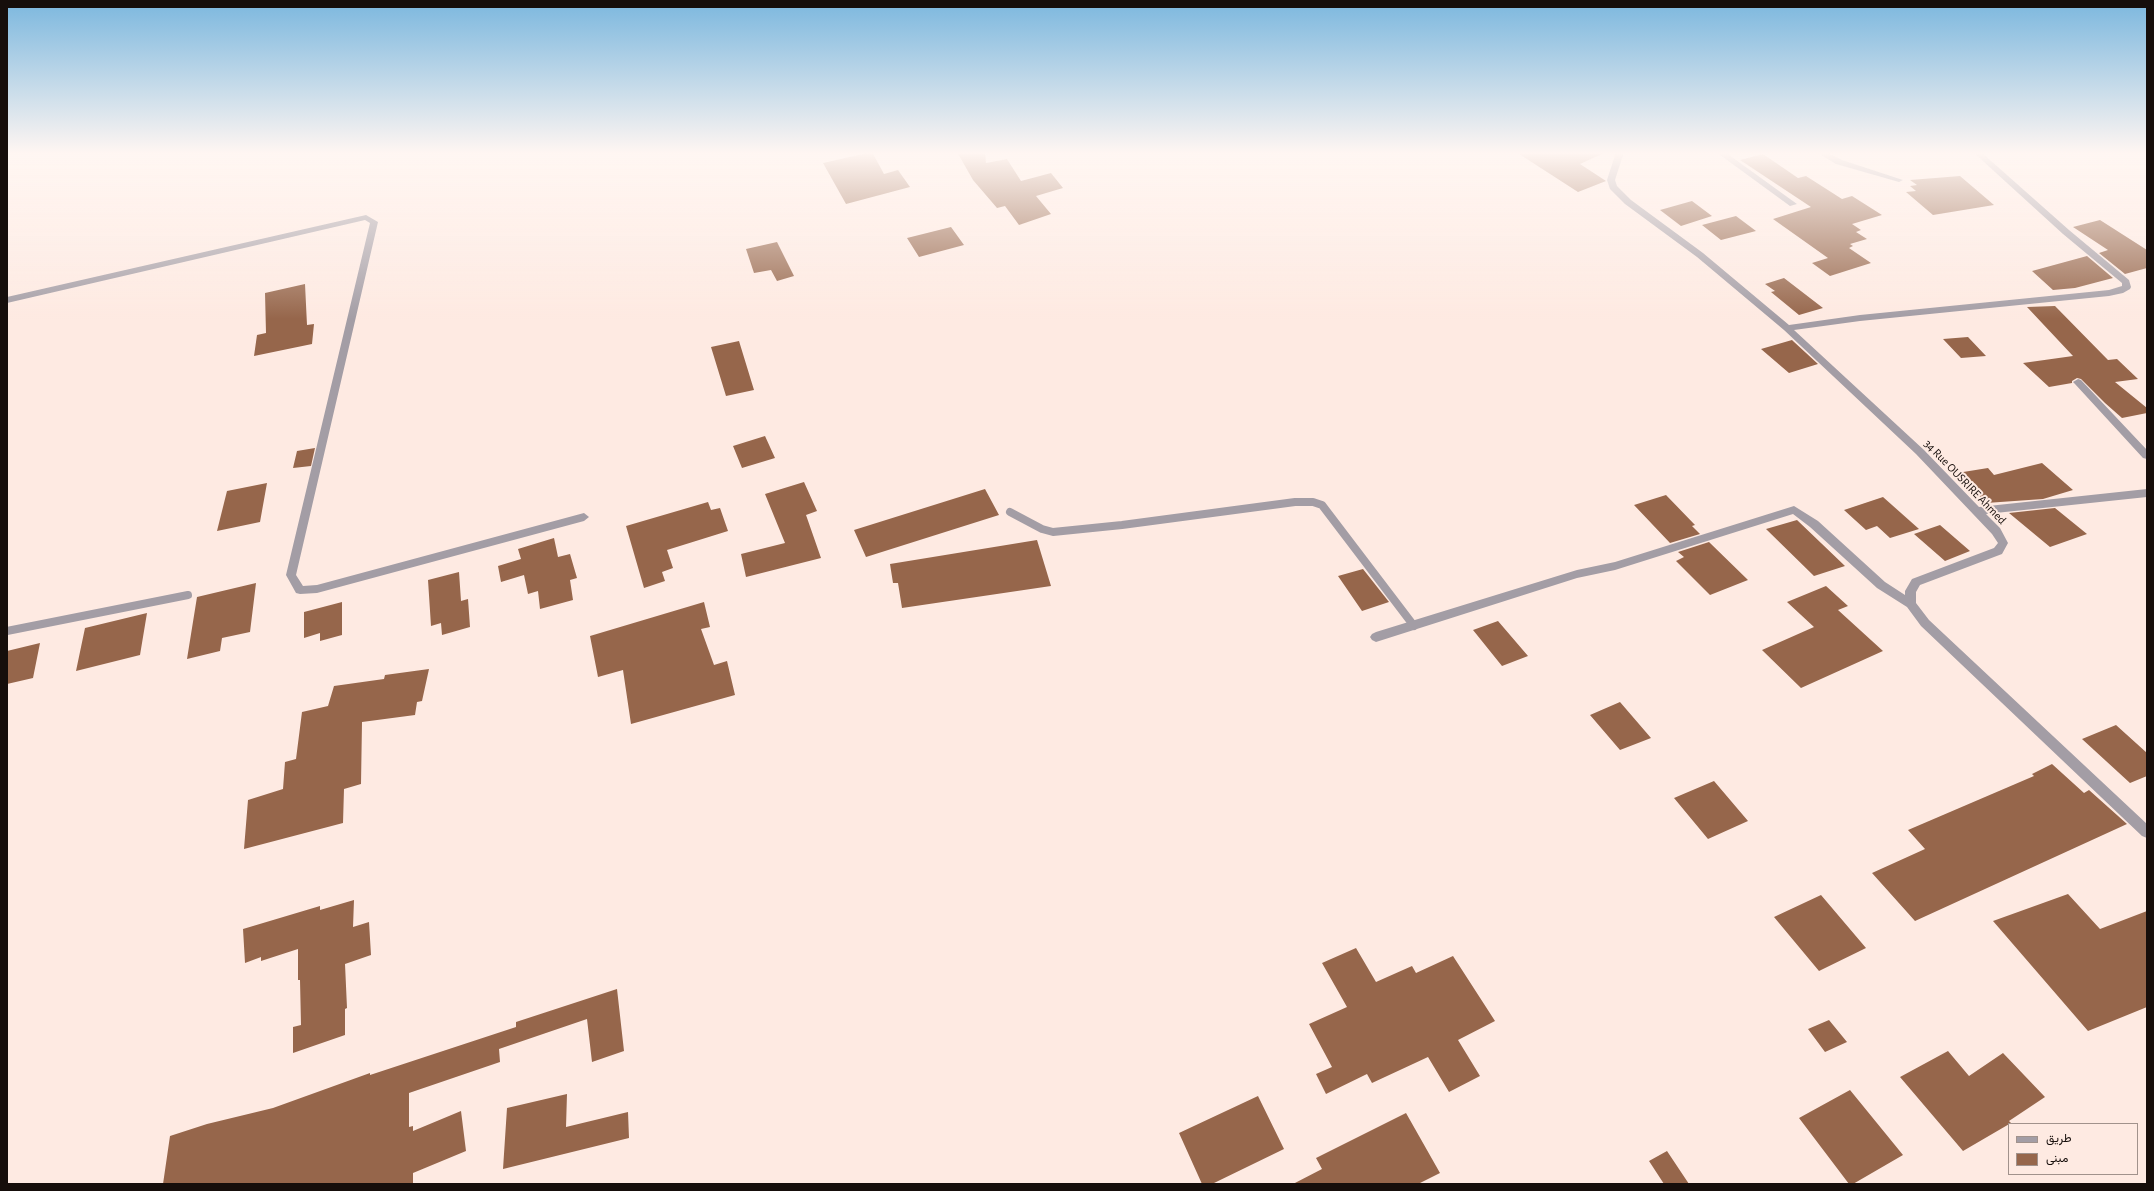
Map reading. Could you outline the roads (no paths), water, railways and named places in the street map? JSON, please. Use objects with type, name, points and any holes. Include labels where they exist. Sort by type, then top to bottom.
[{"type":"street","name":"34 Rue OUSRIRE Ahmed","points":[[1636,208],[1700,255],[1787,328],[1920,452],[1996,531],[2003,543],[1998,550],[1916,582],[1910,591],[1911,604]]},
{"type":"street","points":[[1787,328],[1860,318],[2108,293],[2120,291],[2127,287],[2126,282],[2039,208]]},
{"type":"street","points":[[7,300],[366,217],[374,222],[291,575],[300,590],[317,589],[584,517]]},
{"type":"street","points":[[2078,382],[2147,456]]},
{"type":"street","points":[[1977,511],[2147,493]]},
{"type":"street","points":[[1376,637],[1577,574],[1615,566],[1794,510],[1814,524],[1881,585],[1911,604],[1925,623],[2147,832]]},
{"type":"lane","points":[[1010,512],[1042,529],[1053,532],[1122,525],[1295,502],[1313,502],[1322,505],[1326,509],[1362,560],[1414,626]]},
{"type":"lane","points":[[7,631],[188,595]]}]
